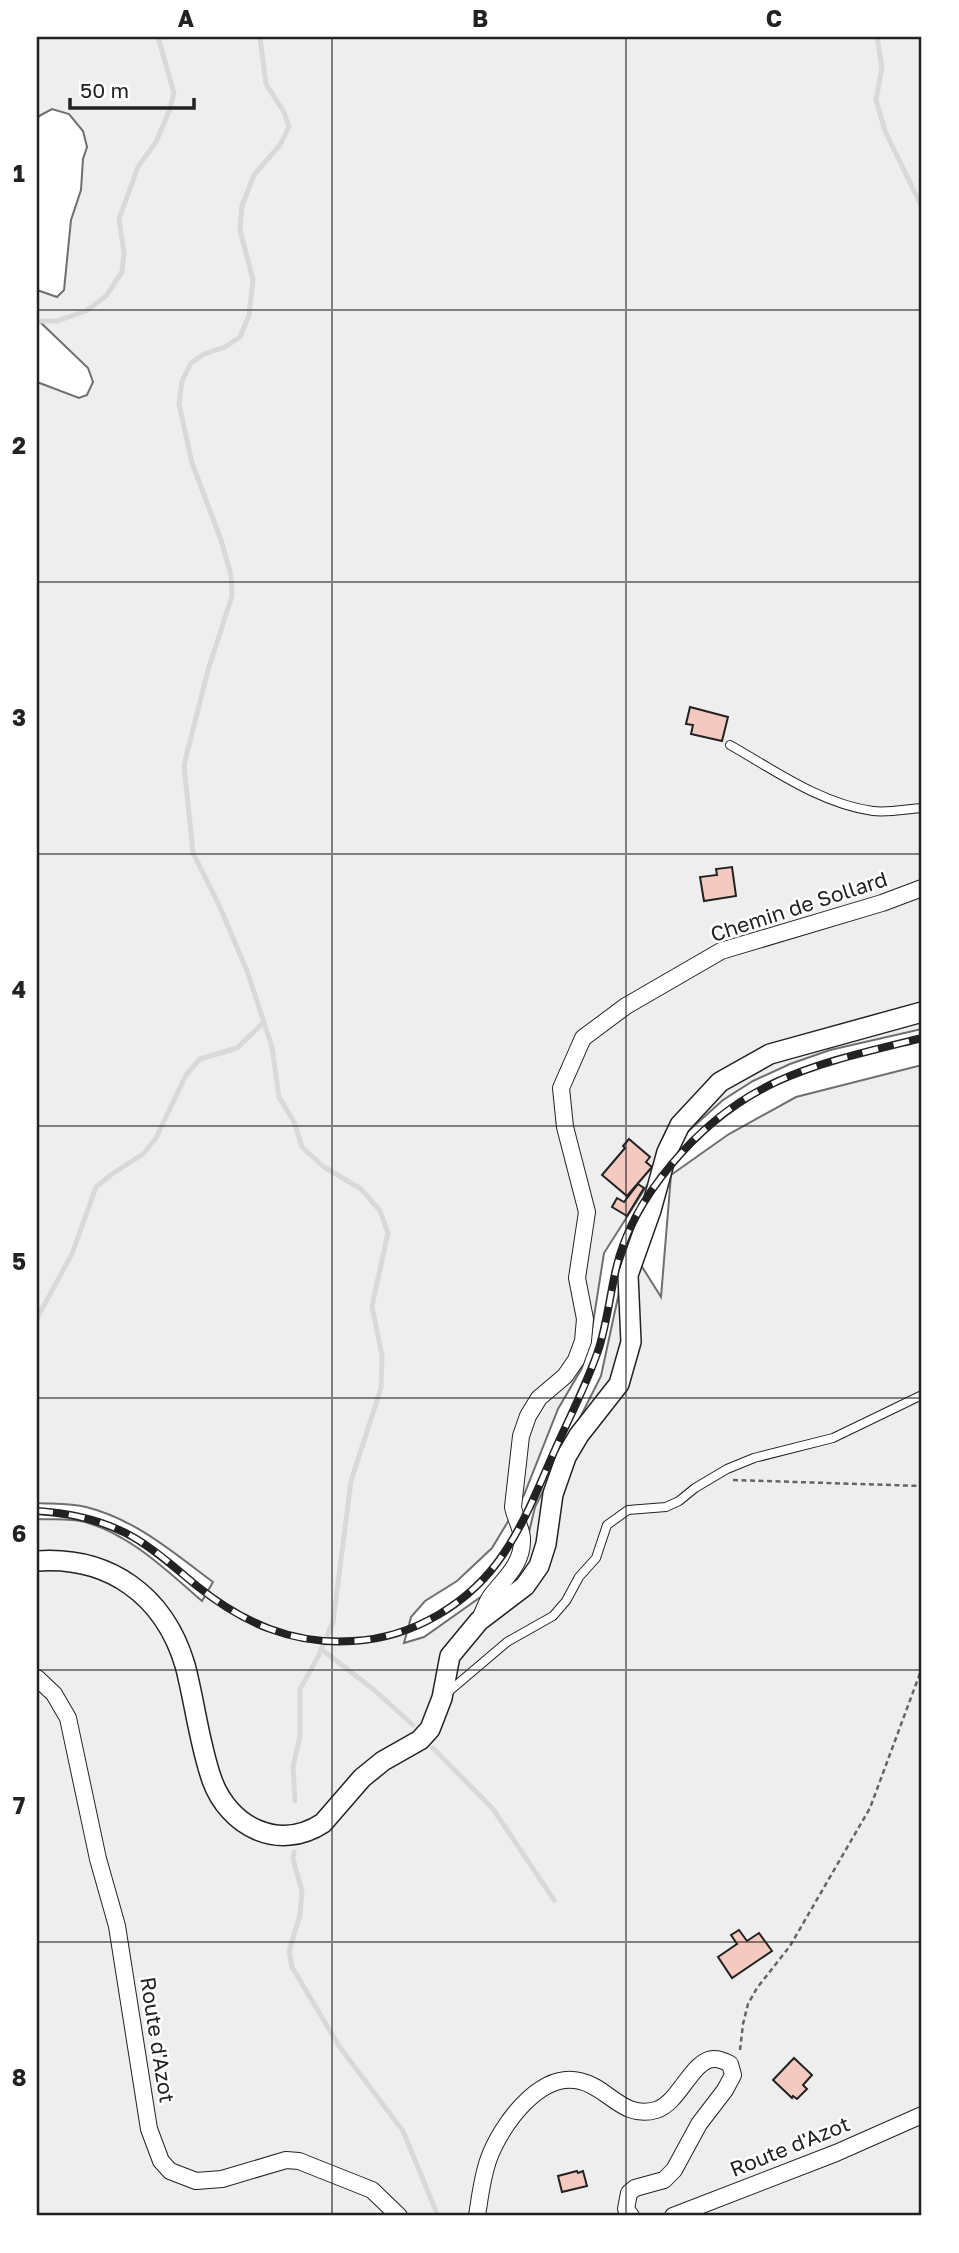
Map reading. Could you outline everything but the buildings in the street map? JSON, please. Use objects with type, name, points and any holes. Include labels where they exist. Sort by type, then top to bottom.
[{"type":"street","name":"Chemin de Sollard","points":[[479,1621],[490,1597],[509,1578],[519,1558],[522,1538],[513,1507],[521,1436],[528,1416],[539,1398],[565,1376],[576,1360],[583,1341],[585,1319],[577,1278],[587,1212],[565,1127],[561,1088],[583,1038],[626,1006],[721,951],[882,903],[922,888]]},
{"type":"street","points":[[37,1561],[68,1560],[99,1568],[130,1584],[154,1606],[176,1640],[184,1663],[209,1768],[217,1790],[224,1802],[243,1822],[264,1833],[283,1837],[303,1835],[323,1824],[362,1778],[383,1761],[420,1740],[436,1718],[450,1656],[479,1621],[525,1587],[539,1566],[546,1545],[553,1494],[566,1457],[579,1434],[619,1384],[631,1342],[628,1275],[651,1210],[667,1152],[680,1125],[720,1082],[770,1055],[922,1012]]},
{"type":"street","name":"Route d'Azot","points":[[37,1678],[54,1694],[68,1718],[98,1859],[117,1926],[149,2129],[162,2161],[170,2171],[196,2181],[222,2179],[286,2160],[299,2161],[372,2190],[399,2216]]},
{"type":"street","points":[[478,2216],[489,2157],[517,2109],[534,2094],[566,2079],[579,2080],[592,2085],[621,2106],[649,2112],[661,2109],[672,2101],[699,2066],[708,2060],[716,2059],[730,2064],[733,2075],[699,2124],[674,2170],[664,2180],[635,2188],[629,2193],[626,2209],[631,2216]]},
{"type":"street","name":"Route d'Azot","points":[[673,2216],[836,2153],[922,2115]]},
{"type":"lane","points":[[730,744],[819,794],[843,804],[875,812],[922,808]]},
{"type":"lane","points":[[442,1698],[507,1642],[553,1616],[566,1601],[579,1577],[596,1558],[607,1525],[628,1510],[666,1507],[727,1469],[754,1458],[833,1438],[922,1395]]},
{"type":"path","points":[[709,1479],[922,1486]]},
{"type":"path","points":[[730,2064],[742,2048],[743,2024],[752,1996],[790,1947],[870,1808],[922,1668]]},
{"type":"shaded area","points":[[37,37],[922,37],[922,1029],[830,1050],[790,1064],[753,1081],[723,1100],[684,1135],[653,1176],[604,1253],[591,1336],[582,1368],[558,1409],[524,1495],[492,1548],[457,1581],[425,1601],[411,1617],[404,1643],[424,1637],[482,1596],[509,1563],[529,1532],[535,1507],[601,1376],[629,1246],[661,1297],[671,1175],[729,1134],[796,1097],[922,1065],[922,2216],[37,2216],[37,1519],[80,1521],[102,1528],[148,1555],[202,1601],[213,1582],[153,1538],[104,1512],[68,1504],[37,1503],[37,382],[79,398],[87,395],[93,382],[88,368],[37,319],[37,290],[57,297],[64,290],[71,220],[81,190],[83,159],[87,147],[83,131],[69,114],[52,109],[39,116],[37,121]]},
{"type":"waterway","points":[[37,321],[57,321],[86,311],[106,296],[122,272],[124,253],[119,219],[138,167],[156,142],[174,93],[158,37]]},
{"type":"waterway","points":[[260,37],[266,84],[284,112],[289,127],[280,145],[254,175],[242,206],[240,230],[253,280],[249,315],[240,337],[191,363],[182,381],[179,404],[192,463],[231,575],[232,596],[208,670],[184,765],[193,853],[247,971],[272,1047],[279,1097],[294,1122],[302,1147],[324,1167],[361,1189],[380,1211],[388,1233],[372,1306],[382,1356],[381,1388],[351,1481],[333,1622],[300,1689],[300,1736],[293,1767],[295,1801]]},
{"type":"waterway","points":[[877,37],[882,67],[876,100],[885,131],[922,207]]},
{"type":"waterway","points":[[37,1318],[72,1254],[96,1187],[143,1154],[156,1138],[186,1075],[200,1059],[237,1048],[263,1023]]},
{"type":"waterway","points":[[321,1649],[373,1689],[413,1725]]},
{"type":"waterway","points":[[433,1748],[493,1809],[554,1900]]},
{"type":"waterway","points":[[294,1852],[293,1859],[302,1891],[300,1915],[289,1951],[292,1967],[339,2046],[403,2131],[438,2216]]},
{"type":"railway","points":[[37,1511],[86,1518],[122,1531],[150,1548],[232,1611],[289,1635],[353,1641],[397,1633],[439,1615],[458,1602],[490,1571],[512,1541],[525,1516],[594,1361],[625,1241],[645,1201],[671,1165],[698,1135],[755,1093],[816,1066],[922,1038]]}]
